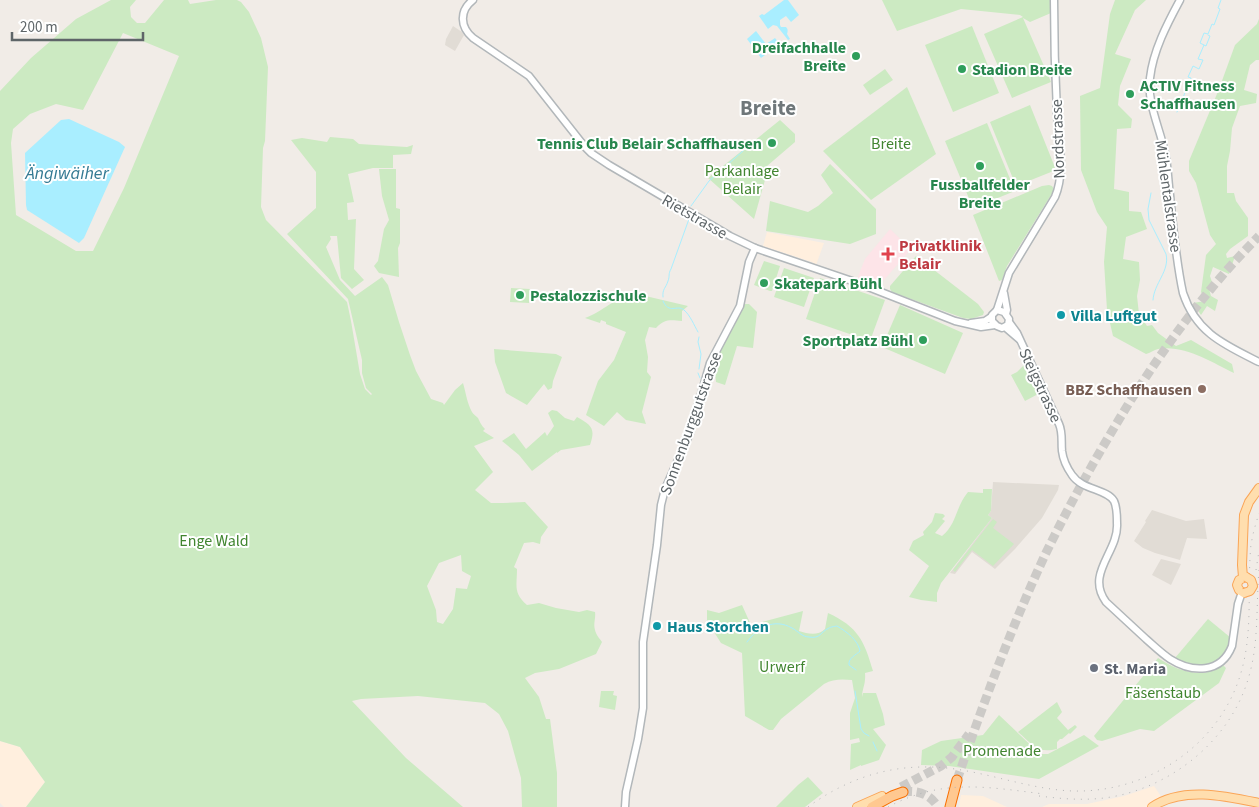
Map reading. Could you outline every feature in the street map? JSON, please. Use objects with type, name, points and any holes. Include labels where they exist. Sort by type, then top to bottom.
[{"type":"highway","points":[[950,807],[957,780]]},
{"type":"highway","points":[[868,806],[902,790],[882,796]]},
{"type":"main road","points":[[1244,577],[1242,560],[1244,515],[1249,502],[1259,488]]},
{"type":"main road","points":[[1244,577],[1250,578],[1253,583],[1249,593],[1239,590],[1237,585],[1239,580],[1244,577]]},
{"type":"main road","points":[[1152,807],[1173,797],[1205,795],[1224,796],[1259,803]]},
{"type":"main road","points":[[857,807],[868,806],[882,796]]},
{"type":"street","name":"Rietstrasse","points":[[473,0],[466,7],[463,18],[465,29],[469,34],[529,76],[581,142],[592,153],[609,165],[730,236],[756,248],[858,283],[955,321],[981,327],[995,325]]},
{"type":"street","name":"Nordstrasse","points":[[997,310],[1009,273],[1055,197],[1060,179],[1056,113],[1054,0]]},
{"type":"street","name":"Mühlentalstrasse","points":[[1180,0],[1167,26],[1152,66],[1150,100],[1166,154],[1183,293],[1193,314],[1212,336],[1222,344],[1259,362]]},
{"type":"street","name":"Sonnenburggutstrasse","points":[[625,807],[641,719],[644,689],[643,642],[661,504],[665,489],[690,433],[710,363],[740,306],[749,262],[756,248]]},
{"type":"street","points":[[1004,293],[1006,314]]},
{"type":"street","points":[[967,324],[985,321],[997,310],[1001,310],[1010,319],[1007,325],[1000,328],[995,325],[991,317]]},
{"type":"street","name":"Steigstrasse","points":[[1007,325],[1020,340],[1061,430],[1063,454],[1070,472],[1078,482],[1110,496],[1115,504],[1117,532],[1102,567],[1099,583],[1101,594],[1106,602],[1171,660],[1194,668],[1208,668],[1220,663],[1230,652],[1238,604],[1249,593]]},
{"type":"shaded area","points":[[453,26],[464,35],[455,51],[445,45]]},
{"type":"shaded area","name":"Privatklinik Belair","points":[[890,229],[911,249],[878,287],[857,279],[865,259]]},
{"type":"shaded area","points":[[767,232],[824,243],[816,265],[763,246]]},
{"type":"shaded area","points":[[993,482],[1059,485],[1042,518],[995,569],[972,552],[955,574],[950,573],[992,518],[988,515],[991,511]]},
{"type":"shaded area","points":[[1152,510],[1186,521],[1204,519],[1207,539],[1187,538],[1180,560],[1143,548],[1134,541]]},
{"type":"shaded area","points":[[1161,559],[1181,564],[1171,585],[1152,575]]},
{"type":"shaded area","points":[[0,741],[20,747],[45,782],[26,807],[4,807],[0,803]]},
{"type":"shaded area","points":[[1154,786],[1161,796],[1149,807],[1042,807],[1049,804],[1087,804],[1124,796]]},
{"type":"shaded area","points":[[961,795],[983,796],[1007,807],[959,807]]},
{"type":"green space","name":"Enge Wald","points":[[111,0],[136,0],[130,7],[131,17],[137,23],[145,23],[164,0],[188,0],[190,4],[216,0],[237,0],[249,12],[261,38],[268,67],[261,207],[266,220],[347,302],[360,374],[365,389],[371,395],[366,388],[362,373],[362,360],[348,299],[287,234],[316,208],[316,172],[291,140],[302,138],[327,142],[330,137],[353,139],[359,144],[407,147],[413,145],[411,154],[393,155],[393,168],[373,168],[348,174],[354,202],[347,203],[348,220],[356,219],[354,269],[364,280],[352,289],[341,278],[337,236],[330,236],[331,239],[326,247],[340,280],[355,296],[382,277],[388,285],[416,371],[431,399],[444,405],[463,383],[472,412],[485,429],[483,431],[494,438],[474,446],[493,472],[475,490],[491,503],[525,502],[548,527],[541,537],[540,544],[533,542],[524,543],[514,567],[517,569],[517,589],[520,597],[527,605],[539,603],[579,612],[587,610],[595,612],[594,628],[602,642],[596,654],[559,669],[535,673],[525,678],[539,697],[546,719],[550,719],[557,773],[557,807],[522,807],[521,778],[508,731],[499,714],[485,703],[418,696],[352,701],[406,758],[463,807],[26,807],[45,782],[20,747],[0,741],[0,91],[31,58],[76,19]],"holes":[[[123,33],[179,56],[124,188],[93,251],[76,251],[16,215],[11,143],[13,129],[30,114],[56,104],[83,110]],[[461,555],[462,571],[471,576],[467,589],[456,588],[453,609],[443,624],[437,622],[436,610],[427,586],[439,563]]]},
{"type":"green space","points":[[882,0],[1051,0],[1051,13],[1030,22],[1023,18],[1051,82],[1012,98],[984,34],[1023,17],[1020,15],[961,9],[897,31]]},
{"type":"green space","points":[[1115,0],[1146,0],[1135,10],[1115,54],[1131,59],[1120,86],[1118,105],[1132,119],[1131,128],[1117,129],[1114,189],[1129,192],[1129,211],[1141,212],[1147,229],[1126,237],[1123,259],[1139,262],[1140,280],[1137,296],[1139,314],[1147,326],[1152,325],[1158,333],[1176,346],[1191,340],[1232,364],[1234,373],[1187,351],[1168,348],[1158,349],[1146,354],[1113,336],[1107,310],[1104,262],[1107,227],[1097,212],[1081,170],[1080,96],[1100,88],[1110,14]]},
{"type":"green space","points":[[1259,19],[1259,60],[1250,65],[1244,90],[1257,94],[1256,103],[1240,106],[1232,128],[1227,166],[1227,193],[1234,193],[1236,201],[1248,218],[1248,236],[1226,254],[1227,258],[1235,256],[1229,274],[1213,267],[1210,276],[1212,282],[1209,289],[1211,296],[1218,300],[1215,311],[1207,306],[1201,315],[1193,303],[1205,301],[1201,292],[1206,255],[1216,244],[1210,235],[1196,183],[1189,171],[1189,161],[1235,45],[1257,24]]},
{"type":"green space","name":"Stadion Breite","points":[[972,26],[999,93],[953,112],[925,45]]},
{"type":"green space","points":[[885,69],[893,80],[870,95],[863,85]]},
{"type":"green space","name":"Breite","points":[[907,87],[936,154],[871,200],[823,151]]},
{"type":"green space","name":"Fussballfelder Breite","points":[[1030,105],[1056,170],[1016,186],[990,122]]},
{"type":"green space","name":"Parkanlage Belair","points":[[780,120],[795,134],[795,142],[767,166],[769,169],[754,219],[708,178]]},
{"type":"green space","name":"Fussballfelder Breite","points":[[987,123],[1015,191],[973,208],[945,141]]},
{"type":"green space","points":[[830,164],[876,209],[876,234],[850,244],[766,231],[770,201],[808,212],[833,193],[821,175]]},
{"type":"green space","points":[[379,169],[396,169],[396,208],[400,209],[399,277],[379,273],[374,266],[378,261],[384,229],[389,220],[382,196]]},
{"type":"green space","points":[[1049,185],[1054,189],[1051,195],[1007,266],[1002,280],[999,281],[973,215],[1042,186]]},
{"type":"green space","points":[[916,256],[978,304],[984,312],[983,315],[971,319],[963,318],[892,292],[890,286]]},
{"type":"green space","points":[[764,261],[780,266],[772,291],[754,285]]},
{"type":"green space","points":[[784,268],[814,278],[804,307],[774,297]]},
{"type":"green space","points":[[820,278],[885,300],[870,341],[806,319]]},
{"type":"green space","name":"Pestalozzischule","points":[[511,288],[530,289],[529,303],[510,302]]},
{"type":"green space","points":[[637,294],[688,306],[682,311],[682,321],[668,321],[656,328],[649,327],[645,340],[648,357],[647,372],[651,377],[642,412],[646,424],[626,420],[617,412],[604,426],[586,415],[598,381],[614,360],[626,332],[601,320],[600,323],[585,318],[622,298]]},
{"type":"green space","points":[[744,304],[749,304],[757,312],[753,348],[737,346],[725,385],[716,382],[714,362]]},
{"type":"green space","name":"Sportplatz Bühl","points":[[900,305],[963,333],[945,374],[882,347]]},
{"type":"green space","points":[[494,349],[556,354],[562,357],[552,388],[548,390],[544,384],[527,405],[506,393],[495,362]]},
{"type":"green space","points":[[1026,363],[1040,393],[1025,401],[1011,375]]},
{"type":"green space","points":[[552,410],[557,411],[565,418],[574,421],[577,417],[586,422],[592,431],[590,445],[561,450],[532,471],[519,455],[502,441],[514,433],[526,449],[545,432],[547,436],[554,426],[548,413]]},
{"type":"green space","points":[[983,489],[992,489],[991,511],[988,515],[992,518],[941,583],[937,593],[937,602],[909,597],[929,566],[909,550],[913,541],[924,535],[923,532],[932,522],[935,513],[945,516],[942,519],[945,521],[935,533],[942,536],[951,526],[968,492],[983,493]]},
{"type":"green space","points":[[993,519],[997,522],[993,528],[1014,544],[993,566],[972,550],[955,572],[953,570]]},
{"type":"green space","name":"Urwerf","points":[[742,605],[751,625],[803,611],[799,631],[813,634],[819,633],[825,629],[828,613],[853,629],[863,643],[873,671],[865,673],[862,697],[863,693],[876,693],[883,714],[885,725],[873,729],[886,745],[879,760],[850,770],[851,744],[860,742],[859,738],[850,740],[850,713],[855,698],[852,680],[837,680],[824,684],[781,719],[773,730],[769,730],[745,716],[742,653],[721,643],[707,621],[707,610],[719,613]]},
{"type":"green space","points":[[1208,619],[1231,638],[1222,657],[1211,664],[1204,665],[1190,664],[1175,658]]},
{"type":"green space","name":"Fäsenstaub","points":[[1158,658],[1177,668],[1191,672],[1205,673],[1223,665],[1226,668],[1219,683],[1154,731],[1140,729],[1102,741],[1097,740],[1094,736]]},
{"type":"green space","points":[[601,691],[614,691],[613,695],[617,696],[615,710],[599,707]]},
{"type":"green space","points":[[1057,702],[1062,712],[1057,718],[1068,730],[1075,725],[1077,727],[1057,742],[1057,749],[1044,750],[1035,747],[1018,732]]},
{"type":"green space","name":"Promenade","points":[[999,715],[1040,754],[1048,754],[1084,735],[1099,746],[1039,779],[949,766],[921,765],[922,750],[941,741],[983,735]]},
{"type":"green space","points":[[808,777],[823,793],[805,807],[776,807],[798,785]]},
{"type":"water","points":[[784,0],[788,0],[799,15],[791,22],[786,16],[780,20],[781,27],[786,27],[787,29],[790,39],[788,40],[777,26],[773,25],[768,29],[759,16],[764,15]]},
{"type":"water","points":[[756,31],[766,44],[775,38],[780,44],[761,58],[747,39]]},
{"type":"water","name":"Ängiwäiher","points":[[69,119],[119,142],[125,147],[84,238],[79,243],[27,210],[26,205],[25,153],[61,120]]},
{"type":"waterway","points":[[1177,112],[1184,101],[1182,100],[1191,78],[1188,77],[1193,66],[1199,69],[1203,60],[1198,59],[1204,45],[1200,43],[1204,33],[1208,34],[1212,24],[1214,25],[1221,0]]},
{"type":"waterway","points":[[1204,45],[1206,46],[1210,36],[1208,35]]},
{"type":"waterway","points":[[691,206],[709,181],[743,151]]},
{"type":"waterway","points":[[1151,193],[1148,209],[1149,220],[1166,254],[1167,260],[1153,300]]},
{"type":"waterway","points":[[663,297],[663,292],[689,219]]},
{"type":"waterway","points":[[663,301],[670,308],[681,308],[684,310],[698,332]]},
{"type":"waterway","points":[[699,337],[698,342],[701,354],[699,369]]},
{"type":"waterway","points":[[698,373],[700,378]]},
{"type":"waterway","points":[[747,642],[761,628],[773,624],[785,625],[804,636],[813,637],[837,626],[852,637],[859,647],[860,651],[849,663],[856,670]]},
{"type":"waterway","points":[[855,691],[861,729],[869,736]]},
{"type":"waterway","points":[[873,742],[877,751]]},
{"type":"tunnel","points":[[957,780],[1009,638],[1045,555],[1085,478],[1129,403],[1158,359],[1206,295],[1259,236]]},
{"type":"tunnel","points":[[901,787],[941,766],[952,757],[969,734]]},
{"type":"tunnel","points":[[903,792],[923,794],[938,807]]},
{"type":"railway","points":[[808,807],[848,783],[877,773],[908,768],[941,767],[958,769],[1042,788],[1089,791],[1118,786],[1147,777],[1173,763],[1196,745],[1216,723],[1231,698],[1242,669],[1249,623],[1251,544],[1259,513]]},
{"type":"railway","points":[[1256,570],[1259,551]]},
{"type":"railway","points":[[1039,796],[1093,799],[1134,791],[1157,782],[1178,770],[1197,756],[1214,739],[1229,720],[1241,699],[1249,676],[1256,637],[1259,570]]},
{"type":"railway","points":[[888,807],[908,798],[946,788],[984,787],[1044,794]]},
{"type":"place","name":"Dreifachhalle Breite","points":[[856,56]]},
{"type":"place","name":"Stadion Breite","points":[[962,69]]},
{"type":"place","name":"ACTIV Fitness Schaffhausen","points":[[1130,94]]},
{"type":"place","name":"Tennis Club Belair Schaffhausen","points":[[772,143]]},
{"type":"place","name":"Fussballfelder Breite","points":[[980,166]]},
{"type":"place","name":"Privatklinik Belair","points":[[888,254]]},
{"type":"place","name":"Skatepark Bühl","points":[[764,283]]},
{"type":"place","name":"Pestalozzischule","points":[[520,295]]},
{"type":"place","name":"Villa Luftgut","points":[[1061,315]]},
{"type":"place","name":"Sportplatz Bühl","points":[[923,340]]},
{"type":"place","name":"BBZ Schaffhausen","points":[[1202,389]]},
{"type":"place","name":"Haus Storchen","points":[[657,626]]},
{"type":"place","name":"St. Maria","points":[[1094,668]]},
{"type":"district","name":"Breite","points":[[768,108]]}]
